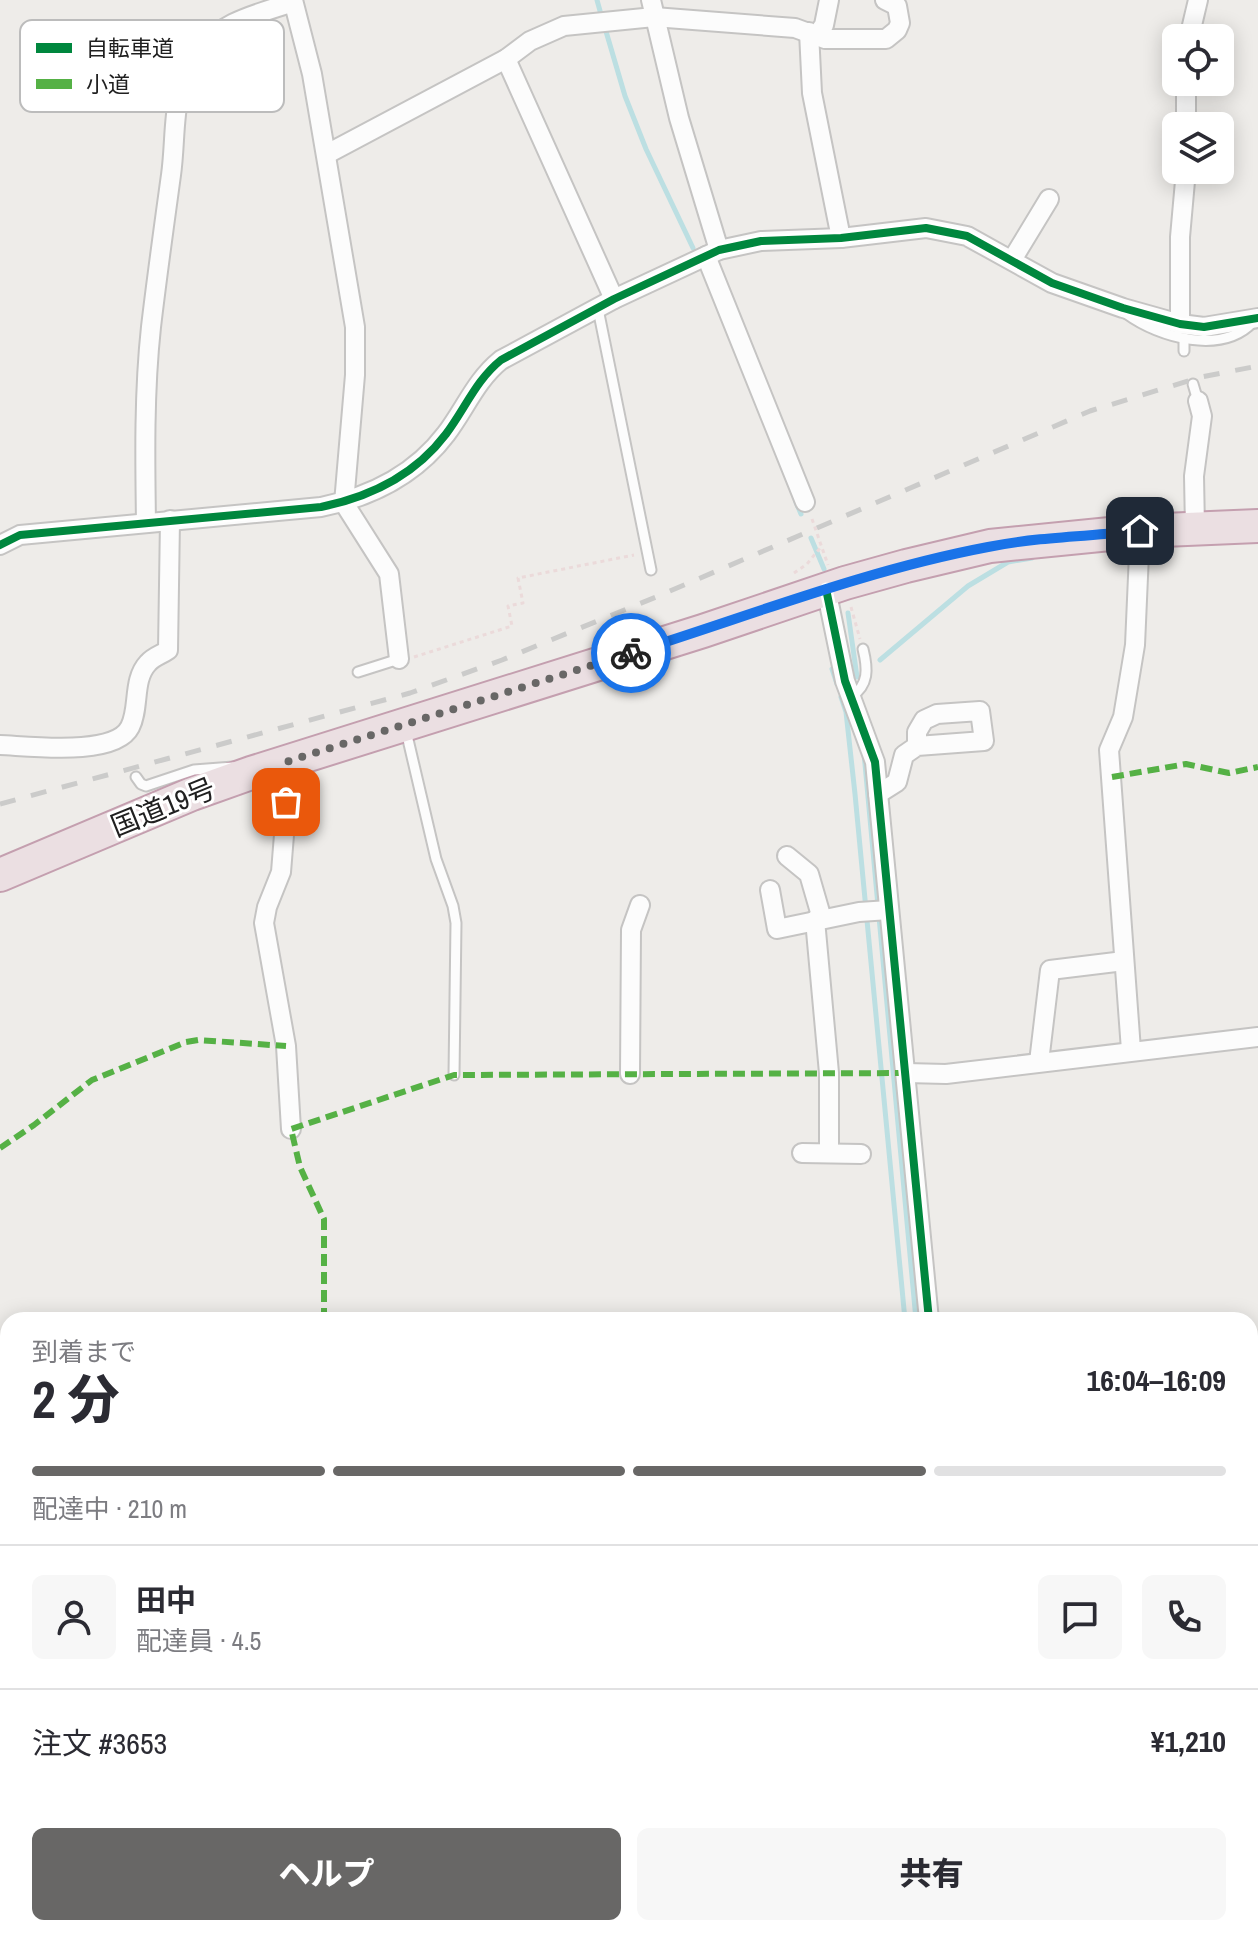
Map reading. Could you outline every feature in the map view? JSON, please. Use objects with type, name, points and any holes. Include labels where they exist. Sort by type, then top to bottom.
[{"type":"highway","name":"国道19号","points":[[0,875],[192,794],[251,773],[906,566],[990,546],[1140,531],[1258,526]]},
{"type":"street","points":[[829,0],[824,25],[813,34],[812,93],[841,238]]},
{"type":"street","points":[[327,154],[506,59],[530,41],[564,26],[653,8],[780,26],[825,39],[886,39],[900,23],[897,6],[885,0]]},
{"type":"street","points":[[1192,24],[1198,0]]},
{"type":"street","points":[[239,20],[293,1],[312,74],[355,327],[355,375],[344,503],[389,574],[399,659]]},
{"type":"street","points":[[653,8],[713,253],[805,492]]},
{"type":"street","points":[[506,59],[606,304]]},
{"type":"street","points":[[146,523],[145,450],[151,329],[172,165],[175,112]]},
{"type":"street","points":[[1182,331],[1180,237],[1185,184]]},
{"type":"street","points":[[1012,260],[1049,199]]},
{"type":"street","points":[[0,545],[20,535],[321,507],[344,503],[382,489],[428,453],[445,434],[489,370],[501,360],[606,304],[713,253],[761,241],[841,238],[926,228],[945,230],[967,236],[1052,283],[1182,331],[1258,318]]},
{"type":"street","points":[[1195,528],[1194,476],[1202,416],[1196,392]]},
{"type":"street","points":[[0,745],[99,745],[120,739],[130,727],[145,666],[154,656],[168,650],[170,520]]},
{"type":"street","points":[[1131,1050],[1109,750],[1123,717],[1135,645],[1140,531]]},
{"type":"street","points":[[835,587],[851,697],[875,762],[928,1312]]},
{"type":"street","points":[[878,794],[897,782],[904,755],[917,746]]},
{"type":"street","points":[[286,762],[289,773],[281,872],[264,923],[286,1046],[291,1129]]},
{"type":"street","points":[[787,856],[809,874],[818,920],[829,1073],[829,1153]]},
{"type":"street","points":[[770,890],[777,929],[859,912],[889,910]]},
{"type":"street","points":[[630,1074],[631,930],[640,905]]},
{"type":"street","points":[[1039,1062],[1050,970],[1124,961]]},
{"type":"street","points":[[906,1073],[946,1074],[1258,1037]]},
{"type":"street","points":[[802,1153],[861,1154]]},
{"type":"lane","points":[[606,304],[651,570]]},
{"type":"lane","points":[[1182,331],[1184,351]]},
{"type":"lane","points":[[851,697],[866,680],[863,649]]},
{"type":"lane","points":[[358,672],[399,659]]},
{"type":"lane","points":[[405,724],[436,859],[456,923],[454,1075]]},
{"type":"lane","points":[[71,747],[79,753],[120,751]]},
{"type":"lane","points":[[136,777],[146,786],[211,767],[228,766],[251,773]]},
{"type":"path","points":[[805,492],[820,548],[863,649]]},
{"type":"path","points":[[813,557],[820,548]]},
{"type":"path","points":[[399,659],[408,659],[512,626],[508,606],[523,603],[518,578],[647,552]]},
{"type":"waterway","points":[[597,0],[602,18]]},
{"type":"waterway","points":[[605,28],[625,96],[646,149],[693,248]]},
{"type":"waterway","points":[[796,502],[801,514]]},
{"type":"waterway","points":[[811,538],[824,569]]},
{"type":"waterway","points":[[880,660],[968,586],[1008,562],[1032,558]]},
{"type":"waterway","points":[[848,613],[857,677]]},
{"type":"waterway","points":[[832,669],[837,684]]},
{"type":"waterway","points":[[841,697],[846,712],[855,794],[904,1312]]},
{"type":"waterway","points":[[864,753],[915,1312]]},
{"type":"railway","points":[[0,804],[410,693],[502,660],[656,597],[1090,411],[1201,377],[1258,366]]},
{"type":"marked path","points":[[1112,777],[1186,764],[1229,773],[1258,767]]},
{"type":"marked path","points":[[0,1148],[92,1080],[186,1042],[198,1040],[286,1046]]},
{"type":"marked path","points":[[324,1312],[324,1219],[300,1167],[291,1129],[454,1075],[906,1073]]},
{"type":"cycle path","points":[[0,545],[20,535],[321,507],[357,497],[406,472],[434,448],[485,376],[501,360],[614,299],[719,250],[761,241],[841,238],[926,228],[967,236],[1052,283],[1180,324],[1204,327],[1258,318]]},
{"type":"cycle path","points":[[826,589],[845,681],[875,762],[928,1312]]},
{"type":"way so far","points":[[286,802],[289,773],[286,762],[631,653]]},
{"type":"route","points":[[631,653],[906,566],[990,546],[1140,531]]}]
